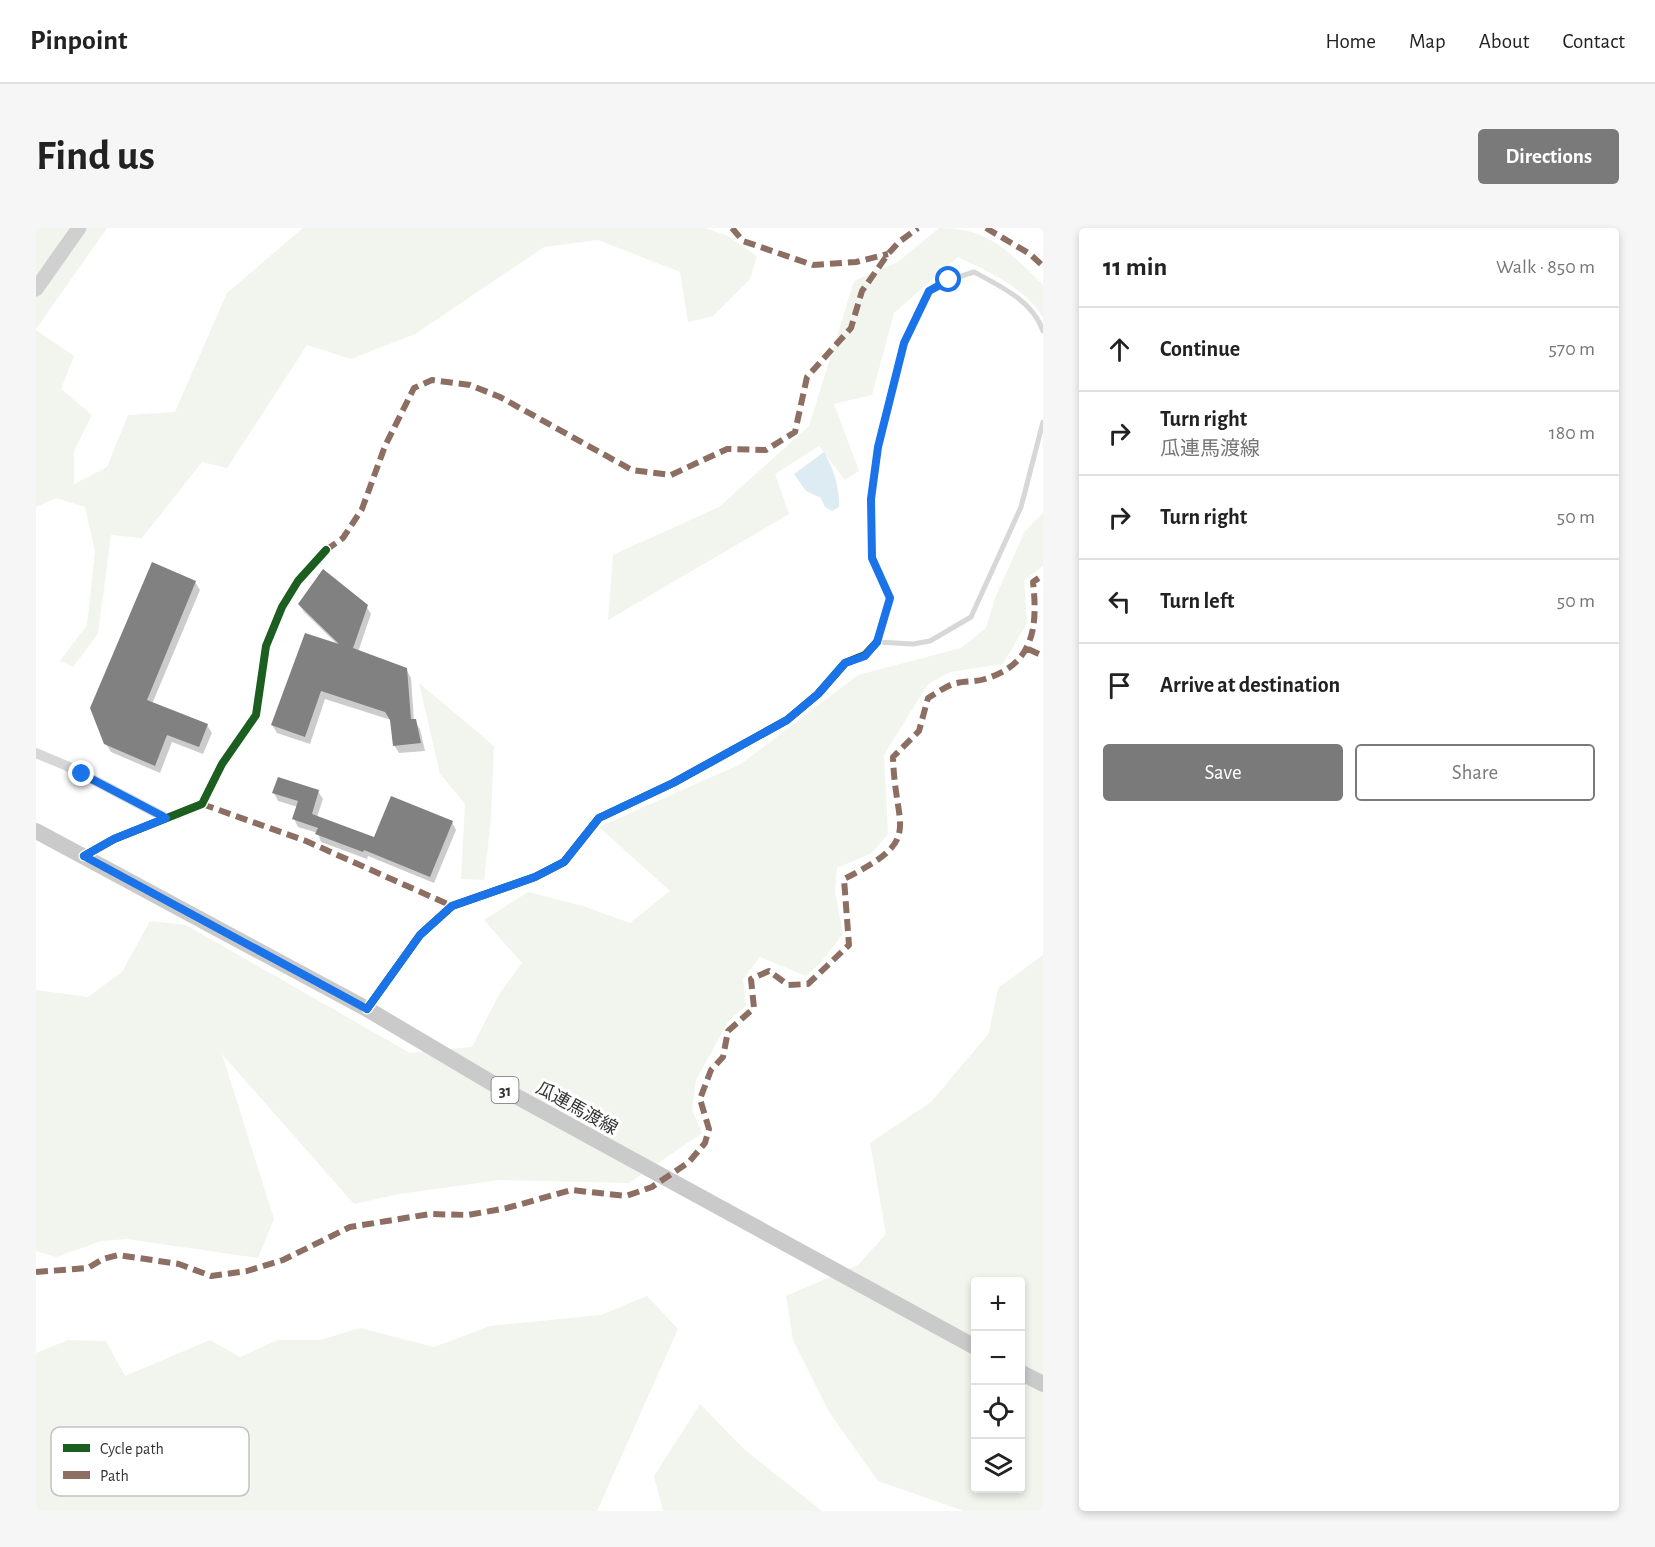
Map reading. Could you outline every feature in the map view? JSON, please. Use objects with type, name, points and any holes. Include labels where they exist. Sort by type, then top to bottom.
[{"type":"main road","points":[[36,290],[79,228]]},
{"type":"main road","name":"瓜連馬渡線","points":[[36,831],[367,1009],[492,1083],[971,1345]]},
{"type":"main road","points":[[1025,1375],[1043,1384]]},
{"type":"street","points":[[84,856],[114,839],[202,804],[222,764],[256,715],[266,646],[282,607],[298,581],[326,550]]},
{"type":"street","points":[[367,1009],[420,935],[452,906],[535,877],[564,862],[599,818],[673,783],[787,720],[818,694],[845,663],[865,656],[877,642]]},
{"type":"street","points":[[36,753],[67,766],[166,818]]},
{"type":"lane","points":[[1043,331],[1040,322],[1016,296],[974,272],[949,280],[929,291],[904,343],[878,447],[871,499],[872,558],[890,598],[877,642],[913,644],[930,641],[971,616],[1021,507],[1043,422]]},
{"type":"shaded area","points":[[36,228],[107,228],[36,329]]},
{"type":"shaded area","points":[[303,228],[705,228],[728,236],[757,256],[750,279],[713,316],[688,322],[680,272],[598,240],[544,247],[415,334],[351,359],[307,345],[227,468],[202,462],[142,538],[111,535],[98,634],[73,667],[60,661],[87,625],[95,551],[85,507],[56,498],[36,507],[36,330],[74,356],[61,389],[92,415],[74,451],[74,484],[107,467],[128,415],[175,412],[227,293]]},
{"type":"shaded area","points":[[939,228],[972,232],[1009,252],[1043,285],[1043,317],[1016,289],[993,274],[958,257],[894,313],[872,395],[834,404],[859,471],[845,480],[819,446],[775,474],[789,514],[608,620],[613,555],[719,507],[809,426],[854,281],[898,262]]},
{"type":"shaded area","points":[[824,452],[837,485],[839,507],[832,511],[825,507],[821,498],[806,491],[794,474]]},
{"type":"shaded area","points":[[1043,513],[1043,566],[1024,580],[1027,623],[1003,664],[950,672],[928,684],[884,755],[888,834],[872,853],[837,868],[835,891],[843,934],[821,962],[806,976],[760,957],[743,979],[746,1006],[729,1020],[696,1080],[692,1110],[702,1133],[629,1183],[500,1180],[399,1194],[354,1204],[222,1054],[274,1219],[258,1258],[127,1239],[101,1241],[56,1257],[36,1251],[36,990],[88,997],[122,972],[150,921],[186,925],[410,1053],[472,1047],[500,993],[522,963],[484,920],[528,892],[583,906],[630,923],[670,891],[599,827],[741,764],[858,675],[961,648],[986,628],[995,598],[1025,531]]},
{"type":"shaded area","points":[[419,683],[494,746],[491,818],[484,880],[461,879],[465,804],[440,774]]},
{"type":"shaded area","points":[[1043,955],[1043,1511],[964,1511],[878,1481],[829,1412],[793,1340],[786,1296],[858,1265],[886,1234],[870,1143],[931,1102],[989,1033],[998,988]]},
{"type":"shaded area","points":[[647,1296],[678,1329],[597,1511],[36,1511],[36,1353],[68,1340],[106,1341],[125,1376],[210,1340],[240,1357],[278,1340],[320,1340],[360,1328],[434,1347],[490,1326],[601,1315]]},
{"type":"shaded area","points":[[700,1404],[745,1450],[822,1511],[663,1511],[654,1476]]},
{"type":"building","points":[[152,562],[196,581],[147,700],[208,724],[199,747],[167,735],[155,766],[104,744],[90,708]]},
{"type":"building","points":[[323,569],[368,605],[353,648],[407,668],[411,719],[416,719],[421,743],[393,746],[390,720],[385,712],[321,691],[305,737],[271,725],[305,633],[339,644],[298,604]]},
{"type":"building","points":[[278,777],[319,790],[312,814],[374,837],[391,796],[453,821],[430,877],[364,850],[363,852],[315,834],[318,828],[292,819],[298,801],[272,793]]},
{"type":"marked path","points":[[732,228],[743,241],[813,265],[856,262],[888,254]]},
{"type":"marked path","points":[[326,550],[343,538],[362,509],[385,446],[414,388],[432,380],[470,385],[500,397],[632,470],[671,475],[727,449],[766,450],[795,432],[807,377],[851,328],[862,291],[888,254],[899,242],[918,228]]},
{"type":"marked path","points":[[986,228],[1030,254],[1043,266]]},
{"type":"marked path","points":[[36,1272],[88,1268],[103,1259],[118,1255],[179,1264],[211,1276],[247,1271],[283,1260],[350,1227],[430,1214],[468,1215],[507,1208],[571,1190],[626,1196],[652,1187],[689,1162],[705,1143],[709,1129],[700,1099],[711,1070],[723,1057],[728,1031],[754,1008],[751,979],[769,971],[788,985],[808,984],[849,945],[844,879],[886,853],[896,842],[900,831],[893,757],[919,731],[928,698],[953,684],[982,680],[1001,672],[1014,664],[1023,654],[1033,629],[1035,614],[1033,582],[1043,575]]},
{"type":"marked path","points":[[1028,649],[1043,656]]},
{"type":"marked path","points":[[202,804],[306,841],[452,906]]},
{"type":"cycle path","points":[[84,856],[114,839],[202,804],[222,764],[256,715],[266,646],[282,607],[298,581],[326,550]]},
{"type":"cycle path","points":[[367,1009],[420,935],[452,906],[535,877],[564,862],[599,818],[673,783],[787,720],[818,694],[845,663],[865,655],[877,642]]},
{"type":"route","points":[[82,774],[166,818],[114,839],[84,856],[367,1009],[420,935],[452,906],[535,877],[564,862],[599,818],[673,783],[787,720],[818,694],[838,669],[853,659],[865,656],[877,642],[890,598],[872,558],[871,499],[878,447],[904,343],[929,291],[949,280]]}]
